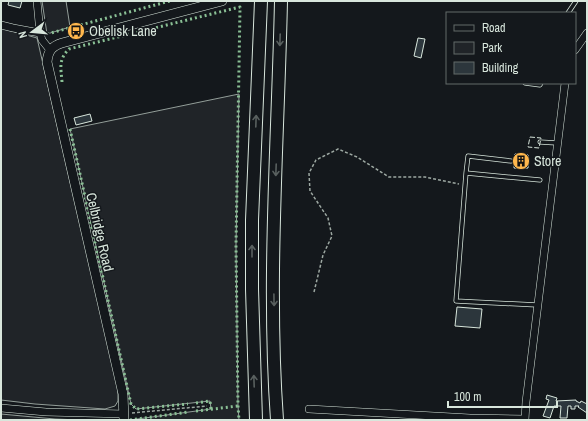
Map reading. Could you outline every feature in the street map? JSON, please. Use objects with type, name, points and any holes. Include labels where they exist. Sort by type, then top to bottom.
[{"type":"highway","points":[[256,420],[252,289],[252,220],[261,1]]},
{"type":"highway","points":[[277,420],[274,255],[281,1]]},
{"type":"main road","points":[[50,50],[56,45],[62,43],[222,1]]},
{"type":"main road","name":"Celbridge Road","points":[[50,50],[47,62],[123,394],[124,417]]},
{"type":"street","points":[[37,1],[42,40],[50,50]]},
{"type":"street","points":[[1,24],[13,28],[40,32]]},
{"type":"street","points":[[576,49],[587,33]]},
{"type":"street","points":[[309,409],[525,420],[537,305],[565,84]]},
{"type":"street","points":[[1,408],[124,417]]},
{"type":"lane","points":[[569,12],[576,1]]},
{"type":"lane","points":[[540,142],[557,143]]},
{"type":"lane","points":[[511,161],[468,156],[456,301],[537,305]]},
{"type":"lane","points":[[466,173],[540,180]]},
{"type":"path","points":[[314,292],[323,255],[332,236],[328,218],[310,191],[309,173],[316,160],[338,149],[357,157],[389,177],[425,176],[465,185]]},
{"type":"path","points":[[124,417],[144,411],[163,411],[207,406]]},
{"type":"green space","points":[[42,1],[66,1],[70,27],[47,34]]},
{"type":"green space","points":[[1,28],[37,38],[118,389],[118,401],[115,406],[105,409],[1,400]]},
{"type":"green space","points":[[239,94],[236,245],[239,420],[130,420],[211,409],[210,401],[136,409],[131,404],[70,129]]},
{"type":"green space","points":[[1,414],[55,419],[80,420],[1,420]]},
{"type":"building","points":[[9,1],[22,1],[20,8],[8,5]]},
{"type":"building","points":[[418,38],[425,39],[421,58],[414,56]]},
{"type":"building","points":[[90,114],[92,121],[76,125],[74,118]]},
{"type":"building","name":"Store","points":[[515,154],[528,155],[528,168],[514,168]]},
{"type":"building","points":[[457,307],[482,309],[480,328],[455,326]]},
{"type":"building","points":[[547,395],[557,398],[556,401],[576,400],[580,403],[581,401],[587,404],[587,413],[578,407],[579,406],[575,406],[575,409],[571,409],[571,406],[568,406],[567,418],[560,418],[561,406],[554,406],[550,418],[543,416],[549,400],[546,399]]},
{"type":"hedge","points":[[47,34],[170,1]]},
{"type":"hedge","points":[[62,82],[62,61],[69,49],[240,7],[236,245],[239,420]]},
{"type":"hedge","points":[[70,129],[131,404],[136,409],[188,404]]},
{"type":"hedge","points":[[196,403],[210,401],[211,409]]},
{"type":"hedge","points":[[196,411],[238,406]]},
{"type":"hedge","points":[[130,420],[188,412]]},
{"type":"fence","points":[[530,137],[541,138],[539,148],[528,147],[530,137]]},
{"type":"place","name":"Obelisk Lane","points":[[76,31]]},
{"type":"place","name":"Store","points":[[521,161]]}]
